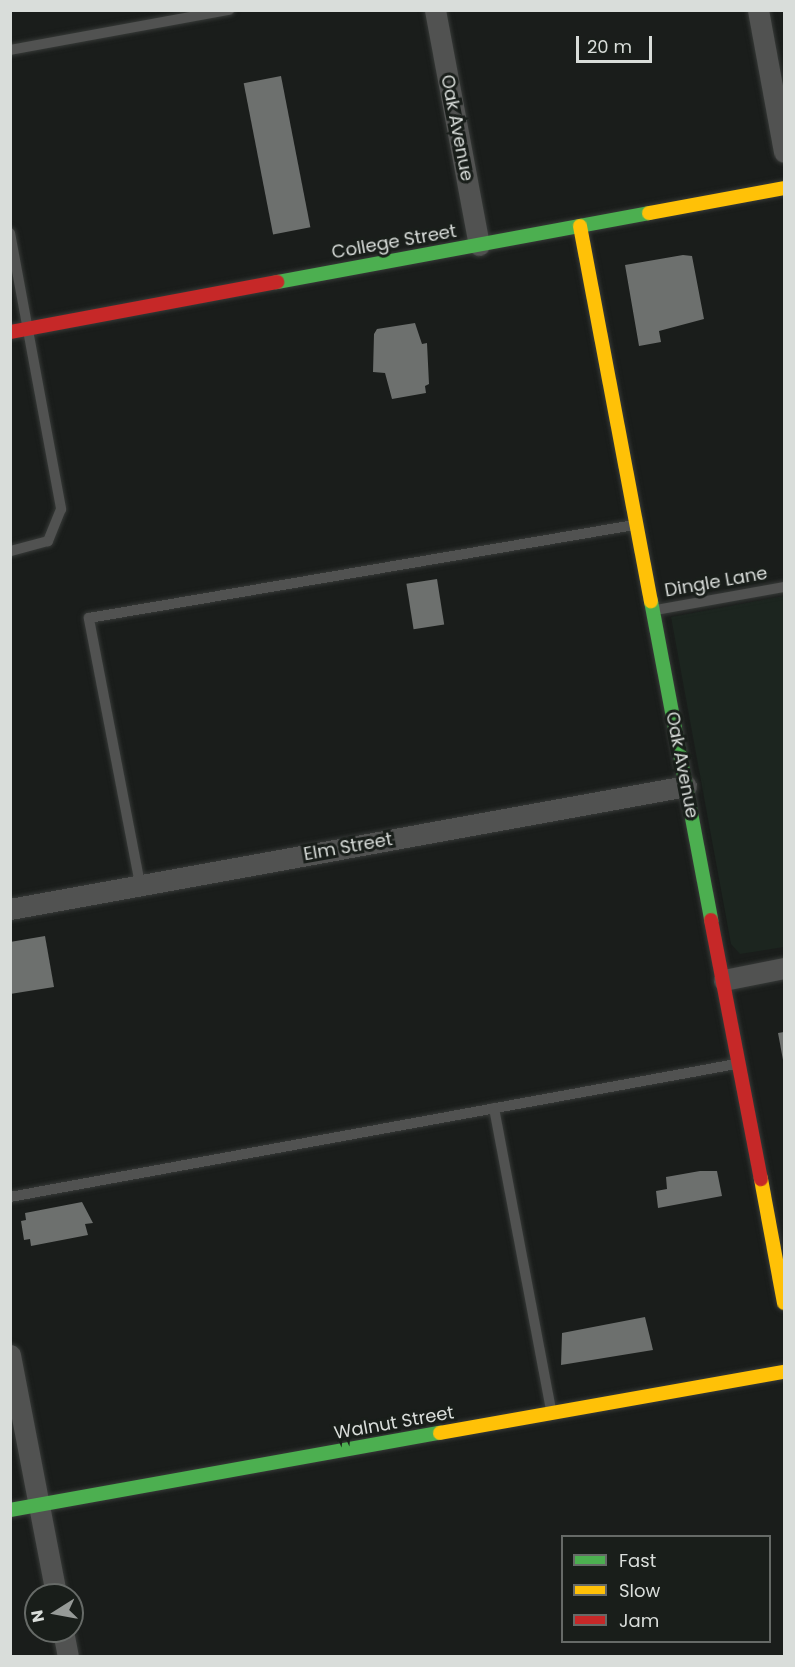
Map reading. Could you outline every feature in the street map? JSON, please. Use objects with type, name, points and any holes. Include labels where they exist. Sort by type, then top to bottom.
[{"type":"street","name":"Oak Avenue","points":[[435,10],[479,245]]},
{"type":"street","points":[[758,10],[784,152]]},
{"type":"street","name":"College Street","points":[[10,332],[784,188]]},
{"type":"street","name":"Oak Avenue","points":[[580,226],[741,1063],[784,1303]]},
{"type":"street","name":"Elm Street","points":[[10,909],[686,786]]},
{"type":"street","points":[[724,980],[784,968]]},
{"type":"street","points":[[10,1355],[54,1583]]},
{"type":"street","name":"Walnut Street","points":[[10,1510],[784,1372]]},
{"type":"lane","points":[[10,50],[229,10]]},
{"type":"lane","points":[[10,233],[61,509],[48,541],[10,551]]},
{"type":"lane","points":[[141,884],[89,618],[637,524]]},
{"type":"lane","name":"Dingle Lane","points":[[653,611],[784,587]]},
{"type":"lane","points":[[10,1197],[741,1063]]},
{"type":"lane","points":[[494,1108],[552,1413]]},
{"type":"lane","points":[[769,1223],[784,1221]]},
{"type":"shaded area","points":[[784,596],[784,947],[740,954],[731,944],[671,617]]},
{"type":"building","points":[[281,76],[310,227],[273,234],[244,83]]},
{"type":"building","points":[[683,255],[692,256],[704,319],[659,331],[661,342],[639,346],[625,265]]},
{"type":"building","points":[[415,323],[422,344],[427,343],[429,384],[425,386],[426,393],[392,399],[385,373],[373,372],[374,334],[377,329]]},
{"type":"building","points":[[437,579],[444,624],[414,629],[406,584]]},
{"type":"building","points":[[45,936],[54,987],[10,994],[10,942]]},
{"type":"building","points":[[784,1032],[784,1060],[783,1060],[778,1033]]},
{"type":"building","points":[[700,1171],[717,1171],[722,1196],[658,1208],[656,1191],[667,1189],[666,1177]]},
{"type":"building","points":[[82,1202],[93,1223],[85,1224],[88,1235],[31,1246],[30,1239],[24,1240],[21,1221],[26,1220],[25,1213]]},
{"type":"building","points":[[645,1317],[653,1350],[561,1365],[562,1333]]},
{"type":"traffic: fast","points":[[277,282],[649,213]]},
{"type":"traffic: fast","points":[[651,601],[711,920]]},
{"type":"traffic: fast","points":[[10,1510],[440,1433]]},
{"type":"traffic: slow","points":[[649,213],[784,188]]},
{"type":"traffic: slow","points":[[580,226],[651,601]]},
{"type":"traffic: slow","points":[[761,1179],[784,1303]]},
{"type":"traffic: slow","points":[[440,1433],[784,1372]]},
{"type":"traffic: jam","points":[[10,332],[277,282]]},
{"type":"traffic: jam","points":[[711,920],[761,1179]]}]
